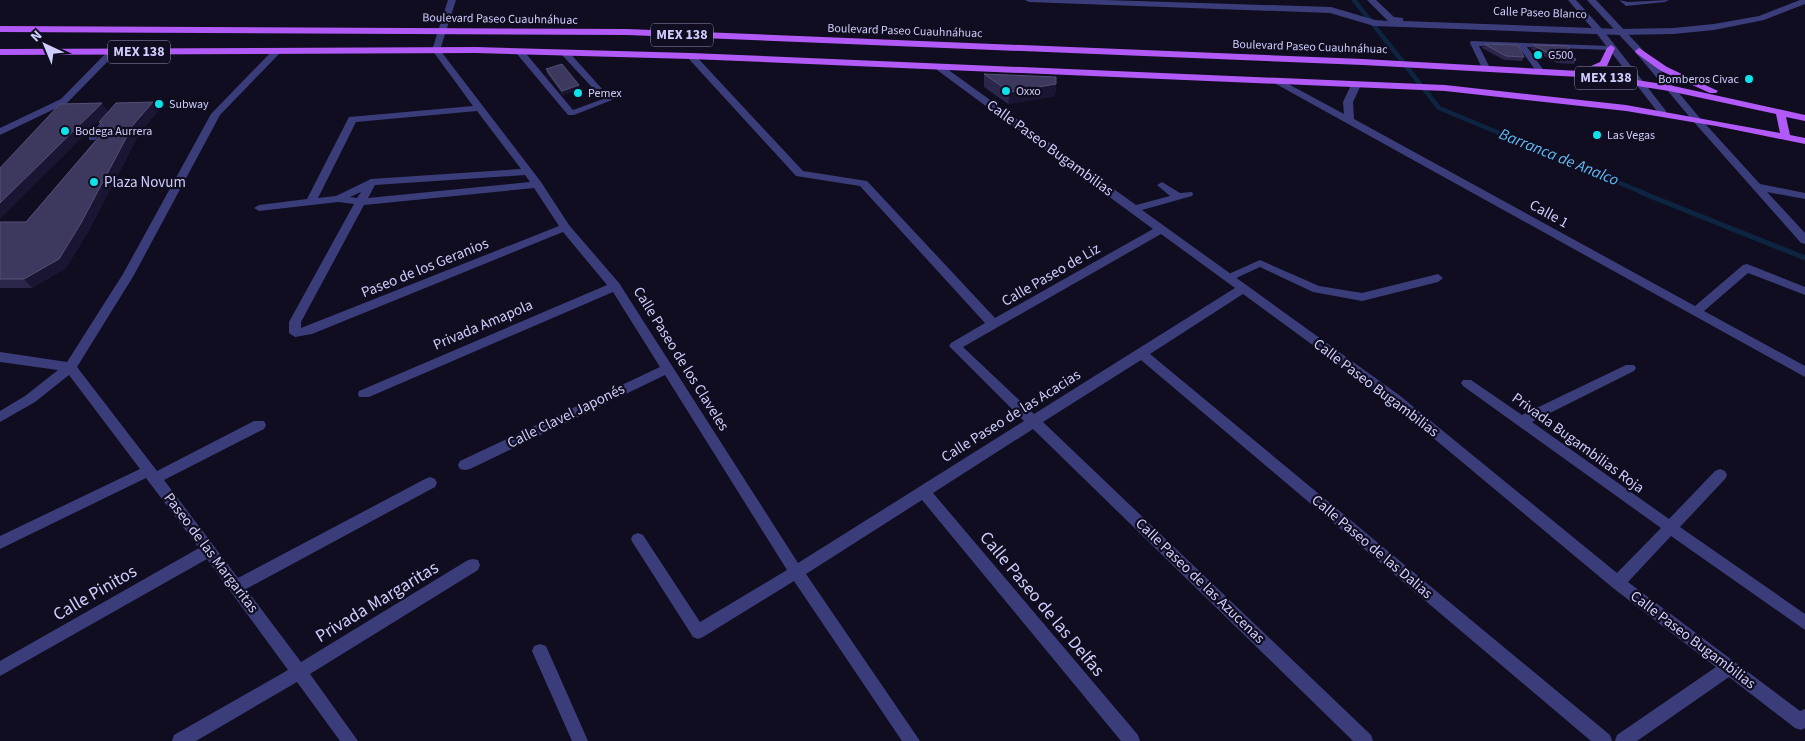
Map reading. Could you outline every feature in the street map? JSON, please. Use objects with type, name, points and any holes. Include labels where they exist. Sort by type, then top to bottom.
[{"type":"main road","name":"Boulevard Paseo Cuauhnáhuac","points":[[0,29],[627,32],[1429,65],[1580,74],[1669,88],[1805,118]]},
{"type":"main road","points":[[476,50],[485,40],[526,31]]},
{"type":"main road","points":[[1580,74],[1604,64],[1611,48]]},
{"type":"main road","name":"MEX 138","points":[[0,52],[476,50],[691,56],[1445,88],[1538,96],[1663,114],[1805,141]]},
{"type":"main road","points":[[1639,51],[1664,69],[1696,85],[1733,99],[1780,112],[1786,136]]},
{"type":"street","points":[[436,50],[452,0]]},
{"type":"street","points":[[1029,0],[1331,10],[1374,23],[1620,32],[1673,31],[1714,27],[1761,18],[1805,1]]},
{"type":"street","name":"Calle Paseo Blanco","points":[[1371,0],[1392,20],[1598,30]]},
{"type":"street","points":[[1572,0],[1598,30],[1663,114]]},
{"type":"street","points":[[1591,0],[1639,51],[1696,119],[1805,240]]},
{"type":"street","name":"Calle Paseo de los Claveles","points":[[436,50],[537,184],[565,227],[616,286],[796,572],[912,741]]},
{"type":"street","points":[[0,417],[30,399],[70,367],[128,275],[216,114],[277,51]]},
{"type":"street","points":[[0,132],[64,101],[112,52]]},
{"type":"street","points":[[691,56],[800,174],[863,184],[994,324]]},
{"type":"street","name":"Calle Paseo Bugambilias","points":[[940,68],[1394,398],[1618,583],[1803,720]]},
{"type":"street","name":"Calle 1","points":[[1279,82],[1805,372]]},
{"type":"street","points":[[1350,121],[1348,102],[1356,85]]},
{"type":"street","points":[[310,203],[352,119],[481,108]]},
{"type":"street","points":[[338,199],[371,182],[527,172]]},
{"type":"street","points":[[360,202],[371,182]]},
{"type":"street","points":[[259,208],[338,199],[360,202],[537,184]]},
{"type":"street","points":[[1133,209],[1183,195],[1162,185]]},
{"type":"street","points":[[1756,186],[1805,196]]},
{"type":"street","name":"Paseo de los Geranios","points":[[360,202],[295,322],[295,334],[318,327],[565,227]]},
{"type":"street","name":"Calle Paseo de Liz","points":[[955,346],[1161,229]]},
{"type":"street","points":[[1696,312],[1746,268],[1805,291]]},
{"type":"street","name":"Privada Amapola","points":[[364,394],[616,286]]},
{"type":"street","name":"Calle Paseo de las Acacias","points":[[638,539],[698,632],[1243,289]]},
{"type":"street","name":"Calle Paseo de las Azucenas","points":[[955,346],[1365,741]]},
{"type":"street","name":"Calle Paseo de las Dalias","points":[[1141,353],[1604,741]]},
{"type":"street","points":[[0,357],[70,367]]},
{"type":"street","name":"Paseo de las Margaritas","points":[[70,367],[237,586],[350,741]]},
{"type":"street","name":"Calle Clavel Japonés","points":[[465,465],[668,368]]},
{"type":"street","points":[[1521,422],[1630,368]]},
{"type":"street","name":"Privada Bugambilias Roja","points":[[1467,383],[1805,623]]},
{"type":"street","points":[[0,543],[259,424]]},
{"type":"street","points":[[1618,583],[1720,475]]},
{"type":"street","points":[[237,586],[430,484]]},
{"type":"street","name":"Calle Paseo de las Delfas","points":[[923,491],[1132,741]]},
{"type":"street","name":"Calle Pinitos","points":[[0,669],[209,550]]},
{"type":"street","name":"Privada Margaritas","points":[[180,741],[300,671],[473,565]]},
{"type":"street","points":[[540,651],[580,741]]},
{"type":"street","points":[[1623,741],[1729,666]]},
{"type":"lane","points":[[1622,0],[1626,4],[1665,0]]},
{"type":"lane","points":[[1486,68],[1474,43],[1611,48]]},
{"type":"lane","points":[[1522,46],[1541,72]]},
{"type":"lane","points":[[520,52],[571,113],[608,100],[565,53]]},
{"type":"lane","points":[[92,138],[118,108]]},
{"type":"lane","points":[[1228,278],[1260,263],[1317,289],[1362,298],[1438,278]]},
{"type":"building","points":[[1484,44],[1518,45],[1524,57],[1506,56]]},
{"type":"building","points":[[1533,45],[1568,46],[1576,60],[1559,59]]},
{"type":"building","points":[[562,64],[579,85],[562,91],[546,69]]},
{"type":"building","points":[[984,74],[1056,77],[1056,84],[1010,92]]},
{"type":"building","name":"Plaza Novum","points":[[153,102],[133,125],[81,223],[59,259],[24,279],[0,279],[0,222],[26,222],[106,129],[99,122],[116,103]]},
{"type":"building","points":[[102,103],[0,203],[0,168],[60,104]]},
{"type":"waterway","name":"Barranca de Analco","points":[[1354,0],[1439,108],[1644,193]]},
{"type":"waterway","name":"Barranca de Analco","points":[[1640,192],[1805,258]]},
{"type":"place","name":"G500","points":[[1538,55]]},
{"type":"place","name":"Bomberos Civac","points":[[1749,79]]},
{"type":"place","name":"Oxxo","points":[[1006,91]]},
{"type":"place","name":"Pemex","points":[[578,93]]},
{"type":"place","name":"Subway","points":[[159,104]]},
{"type":"place","name":"Bodega Aurrera","points":[[65,131]]},
{"type":"place","name":"Las Vegas","points":[[1597,135]]},
{"type":"place","name":"Plaza Novum","points":[[94,182]]}]
